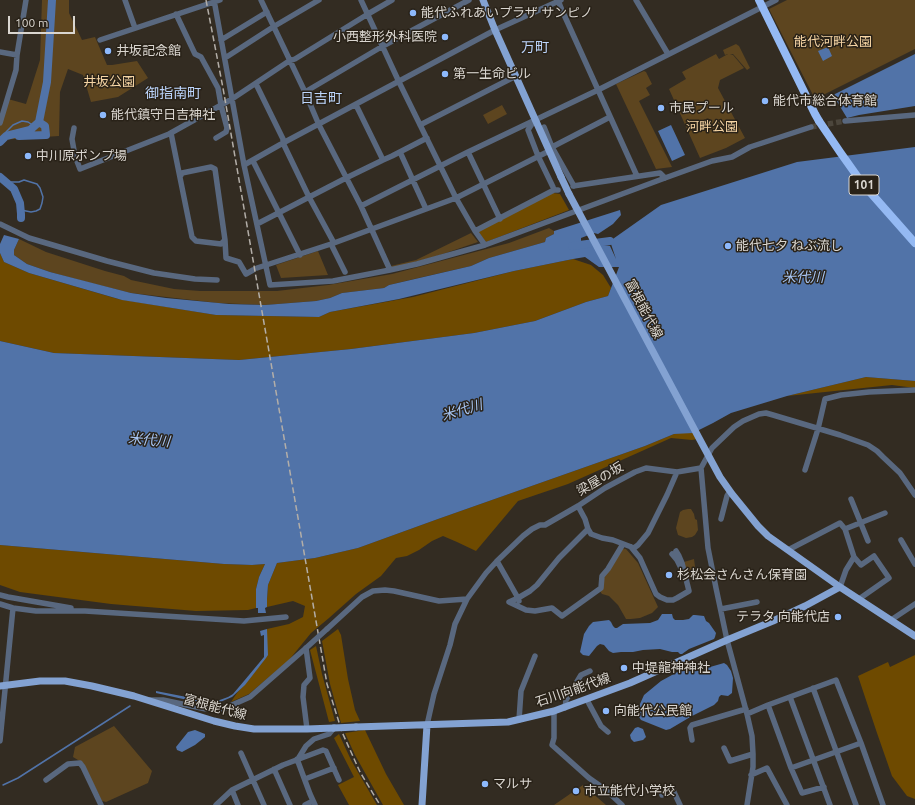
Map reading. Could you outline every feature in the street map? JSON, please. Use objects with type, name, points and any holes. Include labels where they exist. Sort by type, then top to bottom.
[{"type":"highway","name":"101","points":[[760,3],[819,121],[862,183],[915,243]]},
{"type":"main road","name":"富根能代線","points":[[483,0],[569,194],[720,477],[745,510],[768,536],[840,587]]},
{"type":"main road","points":[[840,587],[915,636]]},
{"type":"main road","name":"石川向能代線","points":[[427,725],[508,722],[566,708],[630,683],[773,621],[840,587]]},
{"type":"main road","name":"富根能代線","points":[[3,685],[40,681],[65,681],[148,700],[214,721],[254,729],[307,729],[427,725]]},
{"type":"main road","points":[[422,805],[427,725]]},
{"type":"street","points":[[0,123],[16,70],[26,0]]},
{"type":"street","points":[[125,0],[135,28]]},
{"type":"street","points":[[100,40],[216,0],[221,40],[244,166],[270,285],[333,281],[417,264],[485,245],[579,213],[585,207],[665,178],[712,162],[732,157],[750,147],[811,127]]},
{"type":"street","points":[[260,0],[305,92],[319,125],[361,206],[390,270]]},
{"type":"street","points":[[225,58],[319,0]]},
{"type":"street","points":[[361,0],[399,82],[456,198],[485,245]]},
{"type":"street","points":[[74,128],[72,139],[75,156],[80,169],[171,133],[232,99],[289,61],[295,59],[392,0]]},
{"type":"street","points":[[305,92],[383,46],[469,0]]},
{"type":"street","points":[[244,166],[495,30],[559,0],[561,8],[637,176]]},
{"type":"street","points":[[636,0],[668,54]]},
{"type":"street","points":[[361,206],[468,152],[598,90],[668,54],[760,3],[776,0]]},
{"type":"street","points":[[221,40],[267,12]]},
{"type":"street","points":[[176,14],[195,54],[201,57],[218,88],[227,128],[226,132],[216,138]]},
{"type":"street","points":[[0,52],[17,55]]},
{"type":"street","points":[[420,125],[516,76]]},
{"type":"street","points":[[256,84],[345,272]]},
{"type":"street","points":[[356,105],[383,160]]},
{"type":"street","points":[[845,121],[915,115]]},
{"type":"street","points":[[180,177],[182,173],[211,167],[215,169],[225,240],[226,258],[239,262],[246,274],[266,265],[332,243],[456,198],[610,117]]},
{"type":"street","points":[[475,231],[556,190],[553,187],[538,156],[528,130],[536,120]]},
{"type":"street","points":[[544,127],[550,149],[573,186],[660,173],[665,178]]},
{"type":"street","points":[[171,133],[192,237],[196,241],[220,244],[225,240]]},
{"type":"street","points":[[257,224],[309,196],[427,138]]},
{"type":"street","points":[[400,152],[426,209]]},
{"type":"street","points":[[468,152],[500,218]]},
{"type":"street","points":[[253,161],[300,254]]},
{"type":"street","points":[[0,224],[29,238],[84,255],[154,273],[195,280],[217,280]]},
{"type":"street","points":[[805,470],[818,429],[825,399],[841,395],[869,392],[915,390]]},
{"type":"street","points":[[747,805],[753,767],[752,736],[727,640],[708,548],[701,468],[708,454],[712,448],[734,427],[759,414],[766,413],[868,445],[877,451],[900,474],[915,493]]},
{"type":"street","name":"梁屋の坂","points":[[427,725],[434,694],[450,645],[455,624],[467,600],[497,560],[532,529],[540,525],[545,525],[635,472],[646,468],[676,472],[701,468]]},
{"type":"street","points":[[578,506],[591,534],[634,548],[648,533],[676,472]]},
{"type":"street","points":[[721,519],[727,496],[730,491]]},
{"type":"street","points":[[851,499],[868,541]]},
{"type":"street","points":[[845,529],[885,514]]},
{"type":"street","points":[[788,550],[840,523],[845,529],[854,557],[861,564],[874,556],[889,578],[859,599]]},
{"type":"street","points":[[588,528],[559,558],[537,585],[530,591],[508,602],[526,610],[535,612],[552,608],[562,616],[600,588],[602,576],[608,570],[623,544]]},
{"type":"street","points":[[900,540],[915,564]]},
{"type":"street","points":[[631,547],[640,558],[654,590],[660,598],[664,600],[672,600],[688,591],[674,553]]},
{"type":"street","points":[[840,587],[846,570],[854,557]]},
{"type":"street","points":[[497,560],[518,598],[520,607]]},
{"type":"street","points":[[148,700],[163,700],[206,709],[223,709],[250,697],[362,598],[373,591],[394,591],[439,601],[467,600]]},
{"type":"street","points":[[0,595],[85,611]]},
{"type":"street","points":[[720,609],[757,602]]},
{"type":"street","points":[[0,604],[13,608],[36,611],[85,611],[253,621],[286,618]]},
{"type":"street","points":[[891,620],[915,604]]},
{"type":"street","points":[[0,741],[3,685],[13,608]]},
{"type":"street","points":[[306,648],[310,678],[304,685],[303,697],[307,729]]},
{"type":"street","points":[[519,720],[520,691],[535,656]]},
{"type":"street","points":[[566,708],[566,700],[581,675],[590,671]]},
{"type":"street","points":[[692,740],[690,728],[692,725],[746,712],[836,680],[861,743],[883,805]]},
{"type":"street","points":[[813,688],[856,805]]},
{"type":"street","points":[[790,697],[830,805]]},
{"type":"street","points":[[587,700],[601,726],[608,732]]},
{"type":"street","points":[[768,705],[791,768],[802,793],[824,787]]},
{"type":"street","points":[[554,711],[554,738],[552,745],[622,805]]},
{"type":"street","points":[[297,759],[306,746],[314,739],[329,734],[334,728]]},
{"type":"street","points":[[791,768],[861,743]]},
{"type":"street","points":[[724,748],[730,761],[753,754]]},
{"type":"street","points":[[216,805],[232,790],[253,779],[297,759],[323,750],[326,751],[340,780]]},
{"type":"street","points":[[241,753],[264,805]]},
{"type":"street","points":[[297,759],[314,803],[305,805]]},
{"type":"street","points":[[46,780],[68,764],[80,763],[101,805]]},
{"type":"street","points":[[305,779],[334,768]]},
{"type":"street","points":[[752,775],[767,768],[788,805]]},
{"type":"street","points":[[274,769],[290,805]]},
{"type":"street","points":[[232,790],[238,805]]},
{"type":"street","points":[[662,795],[673,790],[680,805]]},
{"type":"green space","name":"井坂公園","points":[[42,0],[69,0],[69,13],[82,40],[95,37],[107,65],[137,61],[148,78],[118,97],[91,102],[83,75],[68,69],[60,92],[59,136],[0,140],[0,122],[8,99],[26,104],[40,60]]},
{"type":"green space","name":"能代河畔公園","points":[[787,0],[915,0],[915,49],[815,99],[769,9]]},
{"type":"green space","name":"河畔公園","points":[[736,44],[739,46],[750,68],[747,70],[733,54],[730,54],[733,55],[744,68],[720,80],[718,88],[745,138],[726,148],[700,158],[669,89],[686,79],[682,72],[716,54],[719,59],[728,54],[725,55],[723,50]]},
{"type":"green space","points":[[644,71],[652,84],[646,88],[650,95],[639,101],[672,167],[656,169],[616,84]]},
{"type":"green space","points":[[502,105],[507,114],[488,124],[483,115]]},
{"type":"green space","points":[[549,228],[554,231],[554,234],[546,238],[545,242],[489,258],[471,266],[389,285],[384,288],[342,293],[330,298],[316,301],[265,305],[218,303],[131,293],[50,272],[27,264],[14,255],[14,250],[19,239],[46,252],[124,276],[131,280],[174,289],[200,291],[277,291],[328,285],[392,274],[509,243]]},
{"type":"green space","points":[[471,233],[478,242],[434,257],[392,268],[391,266],[416,260]]},
{"type":"green space","points":[[318,251],[328,275],[281,278],[276,265]]},
{"type":"green space","points":[[691,509],[695,519],[697,520],[698,530],[692,537],[686,538],[678,535],[676,528],[680,512]]},
{"type":"green space","points":[[621,548],[626,549],[638,563],[658,607],[652,613],[640,618],[626,619],[618,605],[609,596],[602,594],[599,590],[603,576]]},
{"type":"green space","points":[[694,559],[696,574],[687,576],[684,562]]},
{"type":"green space","points":[[114,726],[152,771],[148,783],[106,802],[102,801],[83,763],[73,757],[75,747]]},
{"type":"green space","points":[[583,785],[606,805],[554,805]]},
{"type":"shaded area","points":[[553,193],[560,194],[569,210],[486,242],[478,231]]},
{"type":"shaded area","points":[[0,253],[4,262],[29,273],[118,299],[216,315],[319,317],[330,312],[413,297],[514,271],[573,259],[591,265],[603,275],[611,288],[608,296],[586,302],[535,321],[474,333],[351,349],[239,360],[54,353],[0,341]]},
{"type":"shaded area","points":[[866,377],[915,381],[915,388],[892,385],[787,396]]},
{"type":"shaded area","points":[[685,432],[693,433],[697,439],[671,438],[568,484],[518,501],[476,551],[443,536],[407,556],[396,558],[381,576],[356,594],[311,633],[289,660],[249,694],[231,702],[262,663],[267,652],[267,629],[289,624],[303,617],[305,606],[293,601],[267,607],[268,585],[277,563],[315,558],[358,548],[645,446],[674,434]]},
{"type":"shaded area","points":[[0,545],[224,564],[265,564],[259,577],[256,589],[256,608],[248,610],[196,611],[111,604],[20,592],[0,585]]},
{"type":"shaded area","points":[[338,629],[341,635],[355,710],[360,721],[341,723],[330,684],[322,641]]},
{"type":"shaded area","points":[[316,646],[335,721],[329,722],[310,650]]},
{"type":"shaded area","points":[[915,655],[915,799],[907,796],[892,776],[858,676],[888,662],[890,667]]},
{"type":"shaded area","points":[[365,730],[386,774],[404,805],[383,805],[355,755],[345,733]]},
{"type":"shaded area","points":[[339,734],[351,760],[377,805],[349,805],[338,785],[354,777],[334,738]]},
{"type":"water","points":[[828,47],[832,56],[823,61],[818,51]]},
{"type":"water","points":[[915,54],[915,106],[847,118],[833,95]]},
{"type":"water","name":"市民プール","points":[[671,125],[685,155],[672,161],[658,131]]},
{"type":"water","name":"米代川","points":[[915,147],[915,381],[866,377],[787,396],[731,413],[693,433],[674,434],[645,446],[358,548],[315,558],[277,563],[268,585],[267,607],[265,608],[266,613],[258,613],[258,608],[256,608],[256,589],[259,577],[265,564],[224,564],[0,545],[0,341],[54,353],[239,360],[351,349],[474,333],[535,321],[586,302],[608,296],[619,267],[599,267],[585,257],[573,259],[514,271],[399,299],[330,312],[319,317],[216,315],[122,300],[29,273],[4,262],[0,253],[0,244],[4,235],[19,239],[14,250],[14,255],[27,264],[50,272],[131,293],[229,304],[265,305],[316,301],[330,298],[342,293],[384,288],[389,285],[471,266],[489,258],[545,242],[546,238],[554,234],[554,231],[620,210],[621,215],[613,224],[598,234],[594,233],[581,238],[581,242],[585,246],[610,246],[616,259],[610,241],[661,205],[797,162]]},
{"type":"water","points":[[662,614],[672,614],[675,620],[689,619],[693,615],[704,616],[706,621],[716,633],[715,637],[714,639],[689,649],[682,654],[660,649],[613,653],[604,645],[600,644],[589,656],[583,655],[580,652],[584,634],[593,622],[609,620],[615,628],[617,628],[623,624],[650,623],[658,620]]},
{"type":"water","points":[[267,629],[268,655],[245,685],[232,697],[212,704],[156,693],[156,691],[202,700],[217,701],[228,697],[233,694],[264,657],[264,635],[261,636],[260,631]]},
{"type":"water","points":[[687,663],[690,666],[705,668],[724,663],[727,665],[733,678],[732,693],[728,696],[721,695],[714,705],[670,729],[666,730],[641,720],[638,712],[644,695],[661,681],[683,669]]},
{"type":"water","points":[[638,727],[643,729],[646,737],[643,740],[634,742],[630,735],[635,728]]},
{"type":"water","points":[[195,730],[205,734],[205,737],[195,745],[182,752],[177,750],[176,747],[188,732]]},
{"type":"waterway","points":[[0,142],[6,136],[30,130],[39,122],[47,82],[52,0]]},
{"type":"waterway","points":[[6,136],[6,132],[13,125],[22,121],[28,122],[34,126]]},
{"type":"waterway","points":[[19,136],[46,135],[45,126],[39,122]]},
{"type":"waterway","points":[[0,177],[14,189],[20,203],[21,218]]},
{"type":"waterway","points":[[6,182],[19,182],[24,180],[37,184],[40,188],[43,197],[40,209],[31,212],[21,210]]},
{"type":"waterway","points":[[572,246],[610,241]]},
{"type":"waterway","points":[[3,785],[18,778],[130,706]]},
{"type":"tunnel","points":[[811,127],[845,121]]},
{"type":"railway","points":[[206,0],[223,88],[327,684],[342,732],[360,772],[380,805]]},
{"type":"place","name":"能代ふれあいプラザ サンピノ","points":[[413,13]]},
{"type":"place","name":"小西整形外科医院","points":[[445,37]]},
{"type":"place","name":"井坂記念館","points":[[108,51]]},
{"type":"place","name":"第一生命ビル","points":[[445,74]]},
{"type":"place","name":"能代市総合体育館","points":[[765,101]]},
{"type":"place","name":"市民プール","points":[[661,108]]},
{"type":"place","name":"能代鎮守日吉神社","points":[[103,115]]},
{"type":"place","name":"中川原ポンプ場","points":[[28,156]]},
{"type":"place","name":"能代七夕 ねぶ流し","points":[[728,246]]},
{"type":"place","name":"杉松会さんさん保育園","points":[[669,575]]},
{"type":"place","name":"テラタ 向能代店","points":[[838,617]]},
{"type":"place","name":"中堤龍神神社","points":[[624,668]]},
{"type":"place","name":"向能代公民館","points":[[606,711]]},
{"type":"place","name":"マルサ","points":[[485,784]]},
{"type":"place","name":"市立能代小学校","points":[[576,791]]},
{"type":"district","name":"万町","points":[[535,47]]},
{"type":"district","name":"御指南町","points":[[173,93]]},
{"type":"district","name":"日吉町","points":[[321,98]]}]
